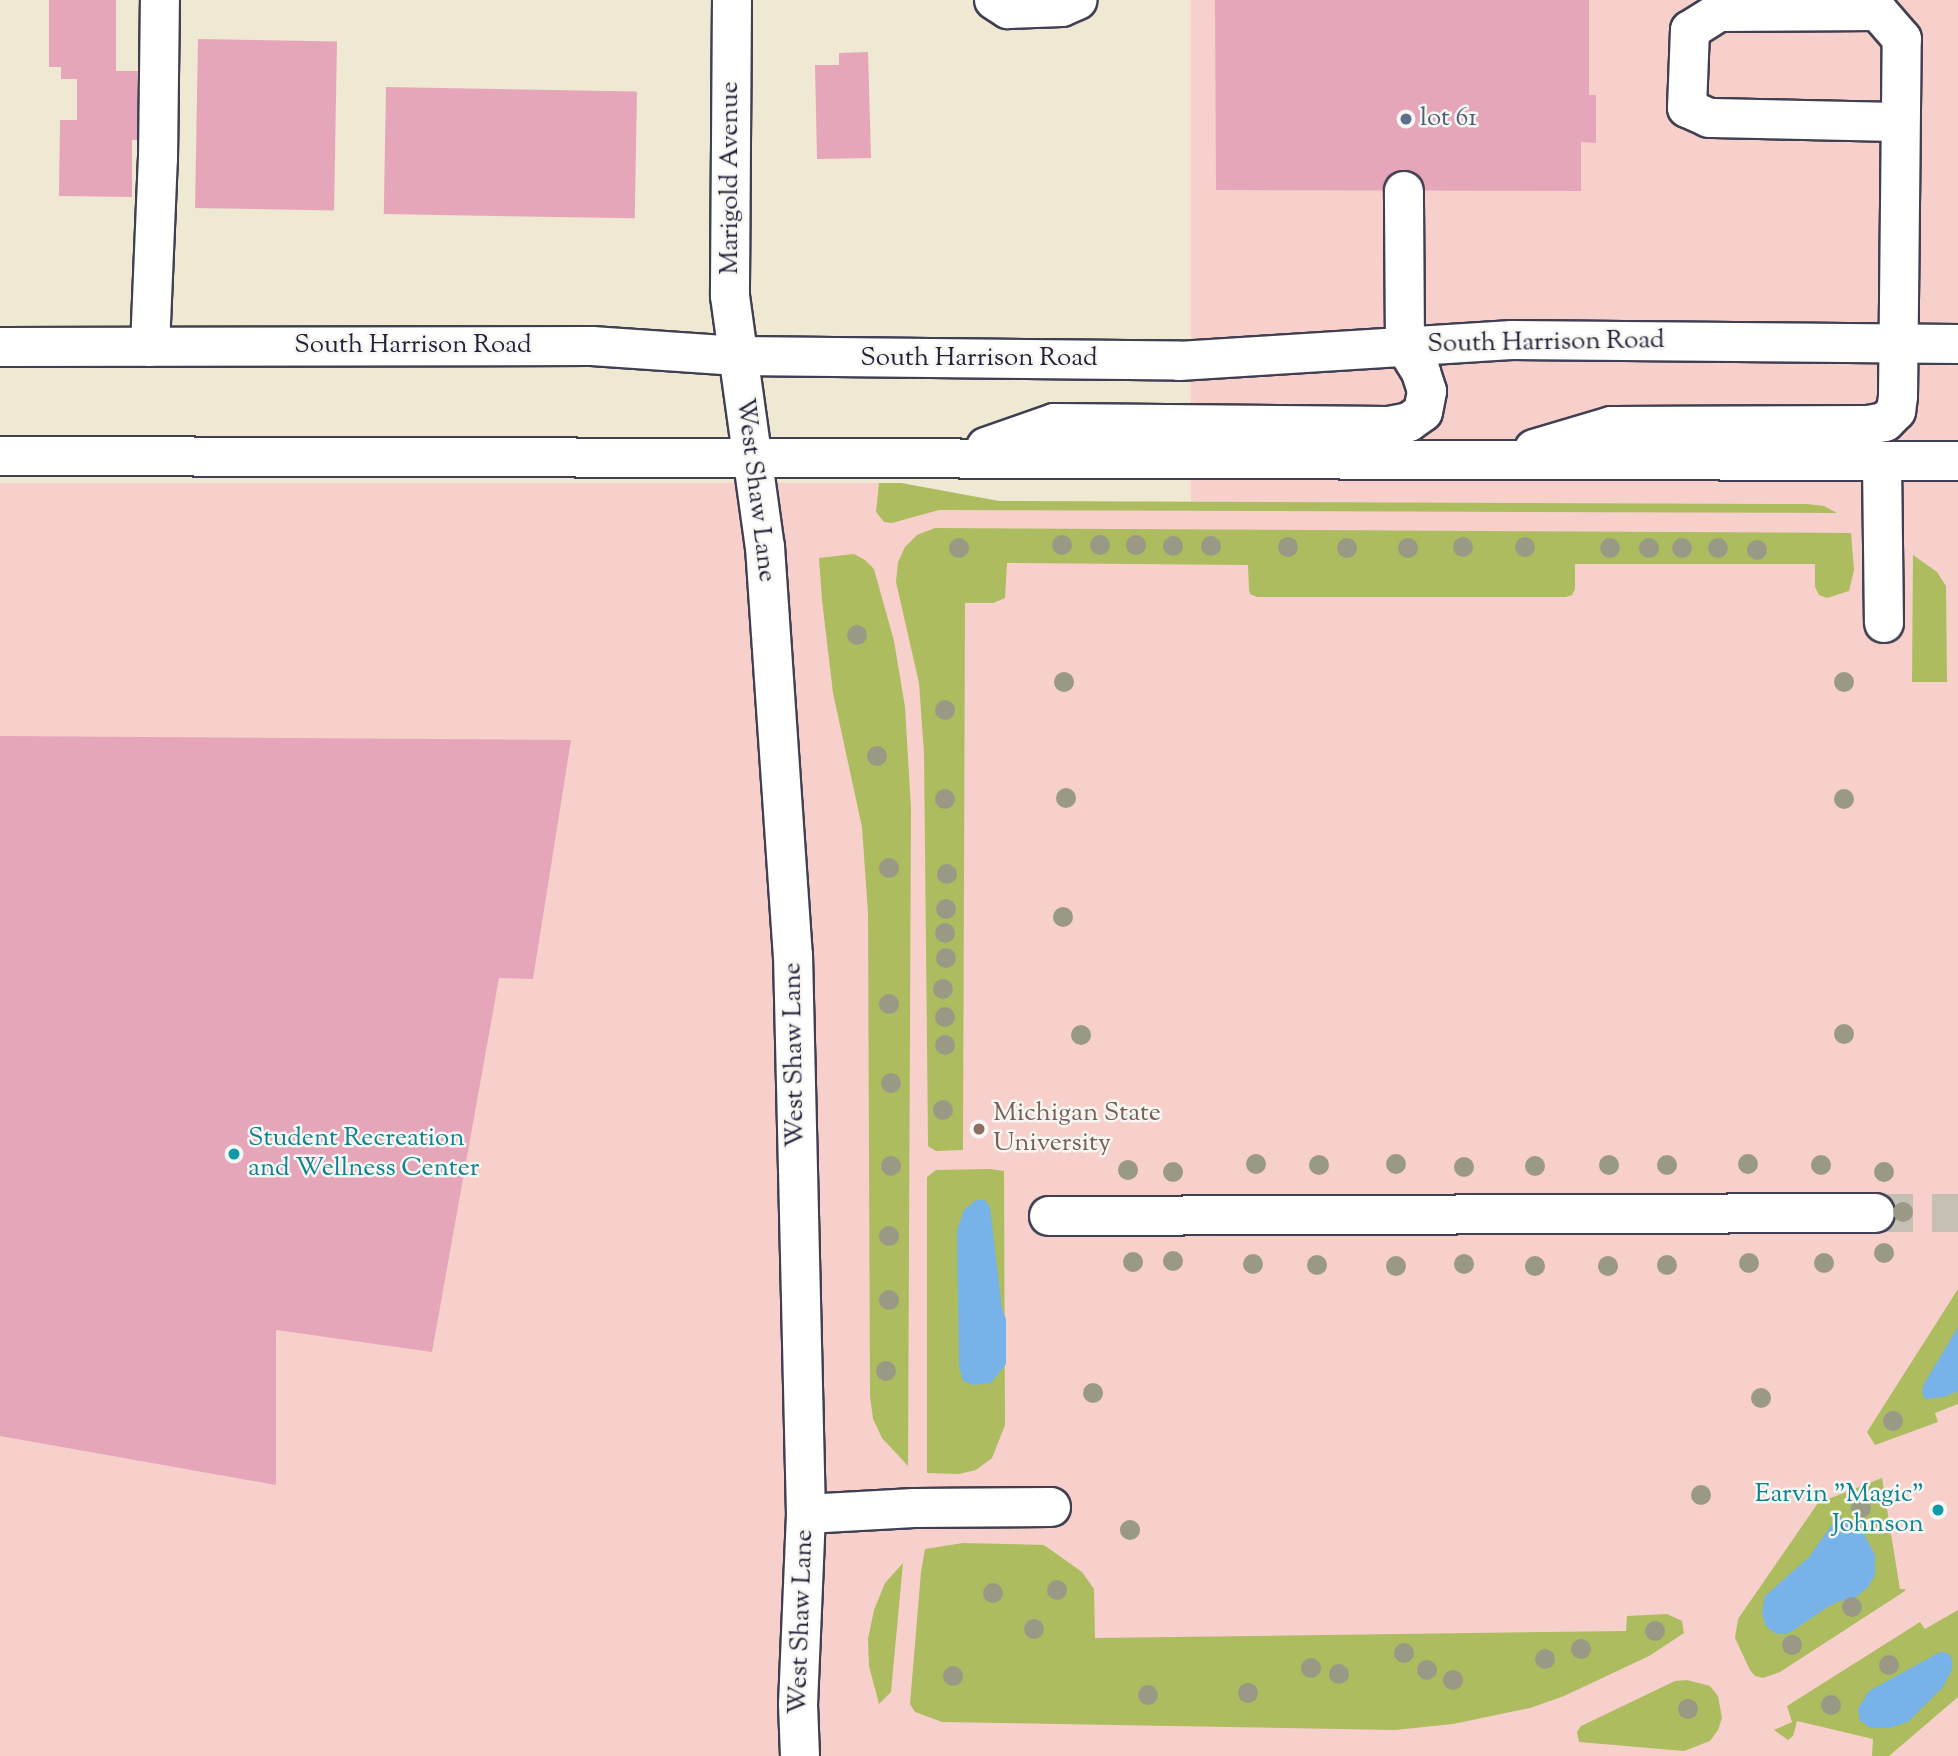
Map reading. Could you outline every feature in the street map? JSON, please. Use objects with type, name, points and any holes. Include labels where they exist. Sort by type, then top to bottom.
[{"type":"street","points":[[150,347],[158,159],[160,0]]},
{"type":"street","name":"Marigold Avenue","points":[[732,0],[730,296],[738,356]]},
{"type":"street","points":[[994,0],[1008,9],[1062,7],[1078,0]]},
{"type":"street","points":[[1496,461],[1611,426],[1868,425],[1885,422],[1896,411],[1902,39],[1878,11],[1719,12],[1690,30],[1687,108],[1709,118],[1900,121]]},
{"type":"street","points":[[957,457],[1054,423],[1389,426],[1409,422],[1423,412],[1427,391],[1422,372],[1405,346],[1405,191]]},
{"type":"street","name":"South Harrison Road","points":[[0,346],[592,346],[738,356],[1179,361],[1512,340],[1958,344]]},
{"type":"street","name":"West Shaw Lane","points":[[738,356],[765,547],[793,955],[806,1514],[798,1704],[800,1756]]},
{"type":"street","points":[[0,456],[1958,461]]},
{"type":"street","points":[[1882,462],[1884,623]]},
{"type":"street","points":[[1049,1216],[1875,1213]]},
{"type":"street","points":[[806,1514],[926,1508],[1051,1507]]},
{"type":"shaded area","name":"Michigan State University","points":[[1191,0],[1958,0],[1958,1756],[0,1756],[0,483],[901,483],[999,501],[1191,503]]},
{"type":"green space","points":[[879,483],[901,483],[999,501],[1807,504],[1824,506],[1837,513],[939,510],[892,523],[884,522],[876,512]]},
{"type":"green space","points":[[935,528],[1851,533],[1854,570],[1849,591],[1827,598],[1819,595],[1815,587],[1815,564],[1575,564],[1575,589],[1572,595],[1566,597],[1257,597],[1250,594],[1248,565],[1007,563],[1005,598],[993,603],[965,603],[963,1150],[936,1151],[928,1146],[924,753],[919,683],[896,582],[898,562],[905,547],[917,535]]},
{"type":"green space","points":[[854,554],[874,569],[894,641],[905,707],[911,808],[908,1466],[882,1438],[873,1419],[870,1396],[868,913],[862,827],[833,693],[819,558]]},
{"type":"green space","points":[[1913,555],[1937,572],[1946,586],[1947,682],[1912,682]]},
{"type":"green space","points":[[936,1170],[1004,1171],[1005,1425],[992,1458],[976,1470],[959,1474],[927,1473],[927,1177]]},
{"type":"green space","points":[[1958,1289],[1958,1404],[1935,1413],[1938,1422],[1875,1445],[1867,1432]]},
{"type":"green space","points":[[1882,1478],[1900,1589],[1905,1591],[1780,1672],[1763,1678],[1755,1676],[1735,1638],[1738,1619],[1818,1503]]},
{"type":"green space","points":[[963,1543],[1044,1545],[1082,1572],[1094,1589],[1095,1638],[1626,1631],[1627,1616],[1667,1614],[1682,1621],[1684,1633],[1649,1656],[1564,1696],[1530,1708],[1453,1724],[1395,1730],[942,1722],[915,1712],[910,1704],[921,1572],[925,1549]]},
{"type":"green space","points":[[903,1563],[891,1692],[879,1704],[869,1666],[868,1639],[874,1610],[885,1583]]},
{"type":"green space","points":[[1958,1610],[1958,1697],[1889,1756],[1872,1756],[1873,1739],[1797,1721],[1793,1736],[1788,1740],[1774,1730],[1792,1722],[1787,1706],[1920,1622],[1925,1629]]},
{"type":"green space","points":[[1687,1680],[1710,1686],[1718,1696],[1722,1718],[1710,1741],[1684,1751],[1579,1742],[1577,1732],[1581,1726],[1675,1681]]},
{"type":"water","points":[[976,1200],[985,1200],[990,1207],[1002,1309],[1006,1319],[1006,1364],[991,1383],[974,1385],[963,1381],[959,1366],[957,1230],[964,1210]]},
{"type":"water","points":[[1958,1327],[1958,1391],[1944,1397],[1925,1399],[1922,1392],[1924,1384]]},
{"type":"water","points":[[1842,1517],[1864,1534],[1875,1555],[1875,1575],[1868,1587],[1854,1599],[1840,1601],[1826,1608],[1788,1634],[1776,1634],[1766,1626],[1762,1613],[1765,1596],[1809,1557],[1836,1519]]},
{"type":"water","points":[[1940,1652],[1948,1653],[1952,1659],[1952,1670],[1943,1687],[1908,1722],[1889,1728],[1871,1728],[1860,1721],[1858,1709],[1869,1691]]},
{"type":"building","points":[[49,0],[116,0],[116,71],[143,71],[143,140],[132,140],[132,197],[59,196],[60,120],[77,120],[77,79],[61,79],[61,67],[49,67]]},
{"type":"building","name":"lot 61","points":[[1215,0],[1589,0],[1589,95],[1596,95],[1596,143],[1581,142],[1581,191],[1216,190]]},
{"type":"building","points":[[198,39],[337,41],[334,210],[195,208]]},
{"type":"building","points":[[868,52],[871,158],[817,159],[815,65],[839,65],[839,53]]},
{"type":"building","points":[[386,87],[637,91],[635,218],[384,214]]},
{"type":"building","name":"Student Recreation and Wellness Center","points":[[0,736],[571,740],[533,979],[499,978],[432,1352],[276,1330],[276,1485],[0,1436]]},
{"type":"tunnel","points":[[1875,1213],[1958,1213]]},
{"type":"place","name":"lot 61","points":[[1406,119]]},
{"type":"place","name":"Michigan State University","points":[[979,1129]]},
{"type":"place","name":"Student Recreation and Wellness Center","points":[[234,1154]]},
{"type":"place","name":"Earvin \"Magic\" Johnson","points":[[1938,1510]]}]
